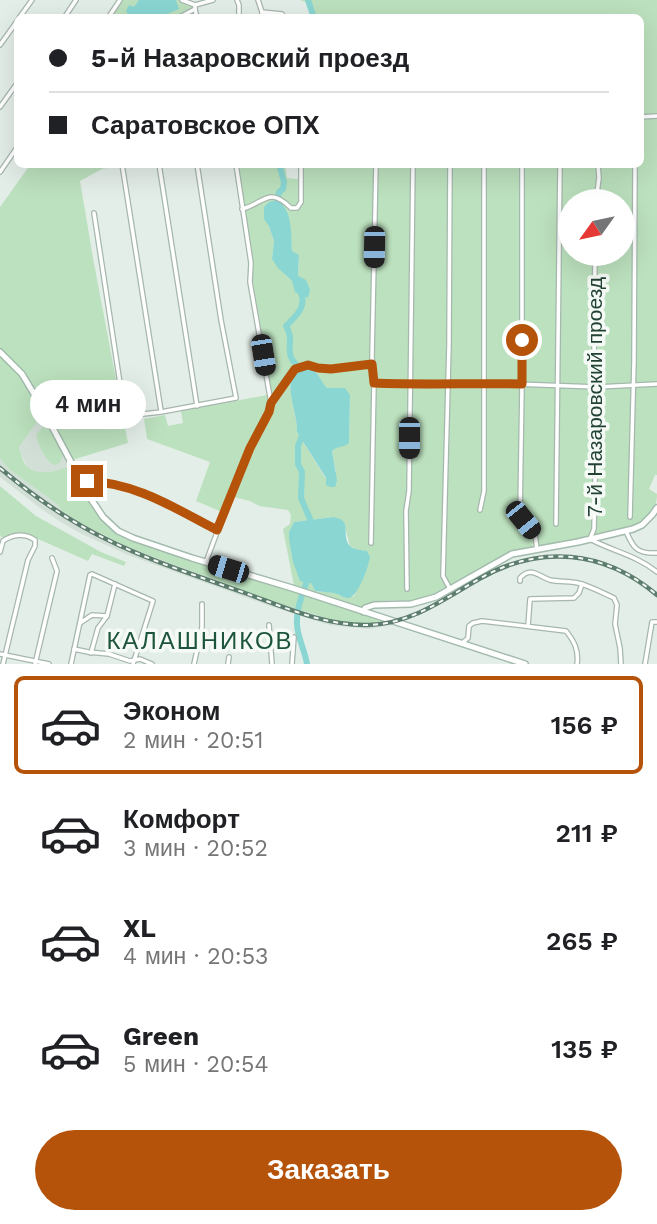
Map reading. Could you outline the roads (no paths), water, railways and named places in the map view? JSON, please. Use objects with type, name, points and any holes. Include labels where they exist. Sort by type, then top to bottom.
[{"type":"street","points":[[182,0],[195,7]]},
{"type":"street","points":[[184,14],[213,0]]},
{"type":"street","points":[[195,7],[196,14]]},
{"type":"street","points":[[0,45],[14,25]]},
{"type":"street","points":[[0,107],[14,88]]},
{"type":"street","points":[[0,172],[14,152]]},
{"type":"street","points":[[123,168],[161,412]]},
{"type":"street","points":[[160,168],[197,406]]},
{"type":"street","points":[[94,213],[125,416],[236,398],[198,168]]},
{"type":"street","points":[[237,168],[251,263],[250,282],[271,403]]},
{"type":"street","points":[[242,209],[271,197],[282,200],[291,208],[297,208],[301,202],[302,168]]},
{"type":"street","points":[[371,544],[376,168]]},
{"type":"street","points":[[407,589],[412,168]]},
{"type":"street","points":[[450,168],[443,576],[450,589]]},
{"type":"street","points":[[480,510],[484,491],[484,168]]},
{"type":"street","points":[[522,168],[520,513],[534,534],[537,550]]},
{"type":"street","points":[[556,524],[560,168]]},
{"type":"street","points":[[598,168],[598,189]]},
{"type":"street","points":[[630,517],[634,385],[635,168]]},
{"type":"street","name":"7-й Назаровский проезд","points":[[590,539],[594,529],[597,387],[594,360],[595,266]]},
{"type":"street","points":[[0,352],[22,373],[81,482],[103,517],[118,531],[206,562],[525,664]]},
{"type":"street","points":[[206,562],[250,448],[271,403],[290,375],[298,368],[308,365],[331,369],[372,364]]},
{"type":"street","points":[[374,383],[597,387],[657,384]]},
{"type":"street","points":[[81,482],[111,483],[165,501],[217,530]]},
{"type":"street","points":[[364,612],[365,608],[374,605],[411,604],[436,597],[512,554],[626,531],[642,525],[657,508]]},
{"type":"street","points":[[626,531],[637,550],[657,553]]},
{"type":"street","points":[[0,552],[3,541],[10,536],[19,535],[36,540],[3,654],[3,664]]},
{"type":"street","points":[[590,539],[619,550],[657,572]]},
{"type":"street","points":[[35,663],[57,571],[52,558]]},
{"type":"street","points":[[520,581],[524,574],[536,573],[550,580],[582,584],[614,598],[617,605],[615,624],[621,664]]},
{"type":"street","points":[[71,664],[92,574],[153,601],[134,662]]},
{"type":"street","points":[[92,653],[98,628],[107,616],[115,584]]},
{"type":"street","points":[[528,626],[530,599],[574,598],[582,584]]},
{"type":"street","points":[[194,664],[202,627],[202,604]]},
{"type":"street","points":[[80,623],[92,615],[107,616]]},
{"type":"street","points":[[461,643],[468,638],[469,626],[482,621],[566,631],[574,640],[578,655],[577,664]]},
{"type":"street","points":[[645,664],[652,622],[657,622]]},
{"type":"street","points":[[269,625],[272,664]]},
{"type":"street","points":[[292,664],[294,637]]},
{"type":"street","points":[[74,649],[109,654],[134,662],[140,659],[152,664]]},
{"type":"street","points":[[3,654],[49,664]]},
{"type":"street","points":[[228,664],[229,657]]},
{"type":"water","points":[[139,0],[176,0],[179,9],[167,14],[128,14],[126,11],[129,5],[134,7]]},
{"type":"water","points":[[277,200],[289,216],[292,251],[299,255],[298,276],[306,280],[310,290],[308,298],[295,292],[292,281],[272,259],[274,241],[264,219],[264,207]]},
{"type":"water","points":[[311,368],[327,388],[345,388],[350,395],[349,443],[332,451],[337,480],[335,487],[326,485],[326,478],[297,432],[291,379],[294,372]]},
{"type":"water","points":[[333,517],[343,521],[350,546],[367,551],[370,557],[355,594],[347,598],[334,593],[315,591],[311,583],[300,581],[289,539],[294,522]]},
{"type":"waterway","points":[[308,0],[313,14]]},
{"type":"waterway","points":[[277,203],[284,182],[280,168]]},
{"type":"waterway","points":[[300,291],[302,306],[286,326],[290,335],[291,357],[302,373]]},
{"type":"waterway","points":[[303,433],[298,446],[298,464],[302,472],[301,498],[313,526]]},
{"type":"waterway","points":[[307,664],[298,633],[297,618],[308,578]]},
{"type":"railway","points":[[0,468],[64,516],[123,547],[174,568],[320,619],[368,625],[399,620],[440,602],[502,568],[525,560],[548,557],[593,561],[637,580],[657,595]]},
{"type":"district","name":"КАЛАШНИКОВ","points":[[200,641]]}]
